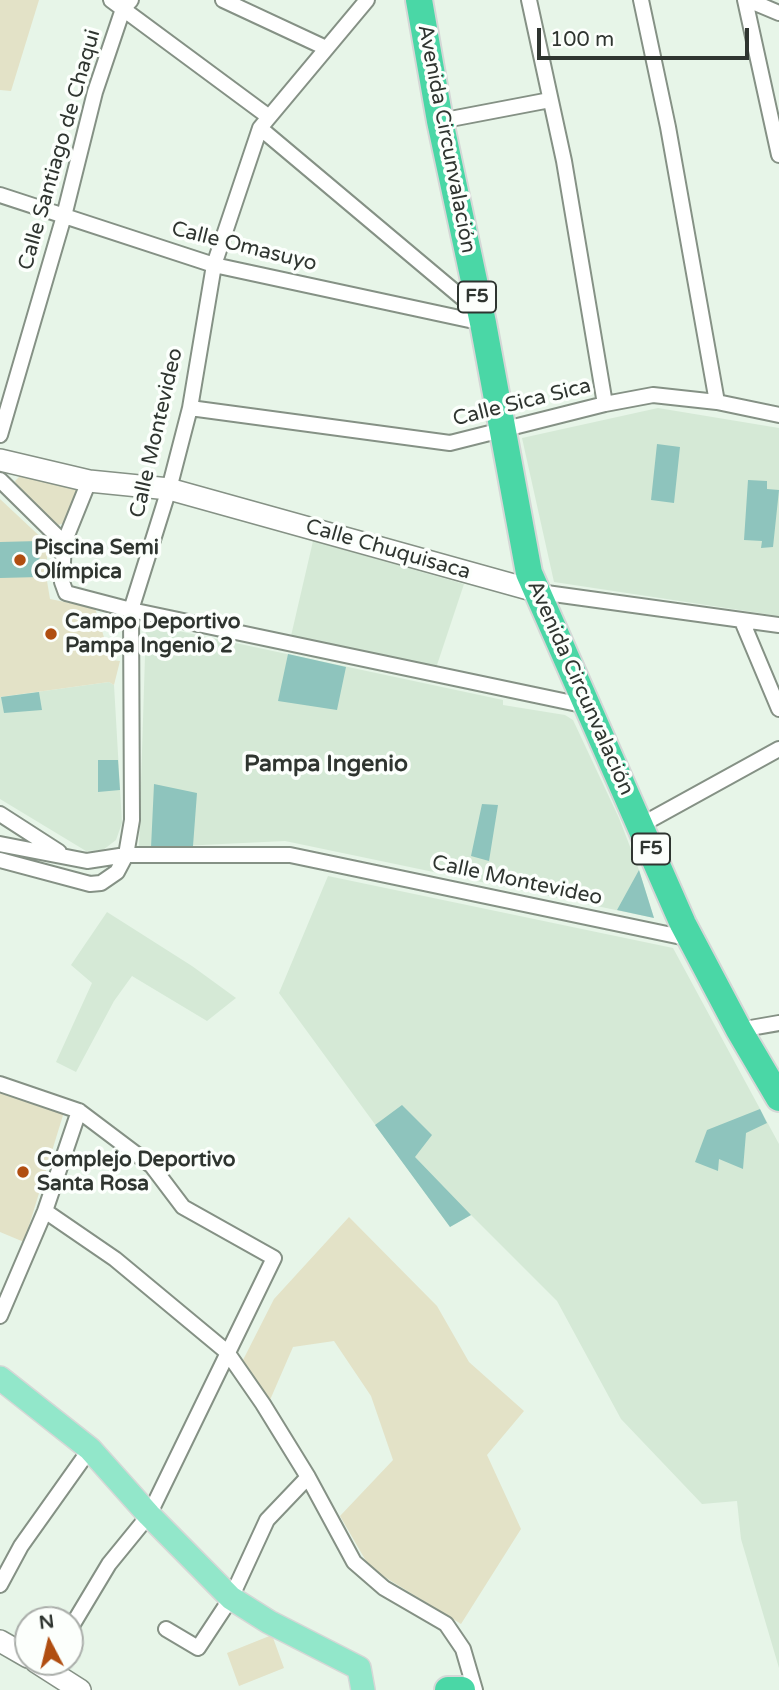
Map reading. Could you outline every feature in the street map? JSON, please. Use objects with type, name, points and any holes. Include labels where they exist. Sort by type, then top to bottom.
[{"type":"highway","name":"Avenida Circunvalación","points":[[419,0],[528,573],[539,592],[691,939],[739,1030],[777,1089]]},
{"type":"highway","points":[[448,1690],[463,1690]]},
{"type":"main road","name":"Calle Chuquisaca","points":[[0,460],[89,481],[169,489],[539,592]]},
{"type":"main road","points":[[0,1378],[90,1448],[149,1515],[231,1598],[269,1622],[359,1668],[363,1690]]},
{"type":"main road","points":[[60,1676],[80,1690]]},
{"type":"street","points":[[223,0],[326,48]]},
{"type":"street","name":"Calle Montevideo","points":[[125,855],[132,821],[131,610],[169,489],[190,408],[214,265],[265,123],[367,0]]},
{"type":"street","points":[[529,0],[564,161],[605,404]]},
{"type":"street","points":[[641,0],[670,134],[717,402]]},
{"type":"street","points":[[779,13],[763,4],[747,0],[779,155]]},
{"type":"street","points":[[122,3],[265,123],[481,318]]},
{"type":"street","name":"Calle Santiago de Chaqui","points":[[0,435],[122,3]]},
{"type":"street","points":[[440,121],[550,100]]},
{"type":"street","name":"Calle Omasuyo","points":[[0,195],[214,265],[481,318]]},
{"type":"street","name":"Calle Sica Sica","points":[[190,408],[450,443],[605,404],[653,395],[717,402],[779,415]]},
{"type":"street","points":[[0,480],[64,543]]},
{"type":"street","points":[[89,481],[64,543],[61,582],[65,593],[131,610],[587,706]]},
{"type":"street","name":"Calle Chuquisaca","points":[[539,592],[779,625]]},
{"type":"street","points":[[742,621],[779,709]]},
{"type":"street","points":[[641,825],[779,749]]},
{"type":"street","points":[[0,814],[66,856]]},
{"type":"street","name":"Calle Montevideo","points":[[0,844],[87,860],[125,855],[290,855],[691,939]]},
{"type":"street","points":[[0,860],[90,884],[101,883],[117,873],[125,855]]},
{"type":"street","points":[[739,1030],[779,1023]]},
{"type":"street","points":[[0,1084],[79,1111],[152,1166],[183,1207],[274,1258],[149,1515],[108,1564],[83,1606]]},
{"type":"street","points":[[0,1315],[45,1211],[79,1111]]},
{"type":"street","points":[[45,1211],[115,1259],[227,1352],[308,1477],[354,1562],[384,1588],[446,1624],[463,1649],[475,1690]]},
{"type":"street","points":[[0,1585],[21,1546],[90,1448]]},
{"type":"street","points":[[166,1629],[198,1648],[231,1598],[267,1520],[308,1477]]},
{"type":"shaded area","points":[[0,0],[39,0],[11,91],[0,90]]},
{"type":"shaded area","points":[[658,408],[779,428],[779,616],[554,582],[522,438]]},
{"type":"shaded area","points":[[23,473],[76,488],[75,500],[65,523],[58,525],[19,490],[15,481]]},
{"type":"shaded area","name":"Campo Deportivo Pampa Ingenio 2","points":[[0,499],[47,543],[50,599],[95,608],[111,660],[120,661],[114,685],[109,682],[0,697]]},
{"type":"shaded area","points":[[313,541],[464,584],[436,668],[291,636]]},
{"type":"shaded area","points":[[146,624],[503,700],[503,705],[565,715],[573,720],[619,818],[654,918],[285,841],[139,848]]},
{"type":"shaded area","points":[[109,682],[114,685],[122,823],[116,840],[103,850],[86,851],[0,799],[0,697]]},
{"type":"shaded area","points":[[328,876],[673,948],[779,1144],[779,1668],[741,1539],[737,1501],[702,1504],[621,1419],[557,1301],[471,1215],[450,1227],[279,993]]},
{"type":"shaded area","points":[[107,912],[192,966],[236,998],[207,1021],[132,976],[114,1001],[76,1072],[56,1062],[92,983],[71,965]]},
{"type":"shaded area","name":"Complejo Deportivo Santa Rosa","points":[[0,1091],[64,1112],[24,1242],[0,1232]]},
{"type":"shaded area","points":[[349,1217],[437,1306],[469,1362],[524,1411],[487,1455],[521,1529],[461,1624],[370,1568],[340,1516],[393,1460],[371,1396],[334,1341],[293,1347],[270,1400],[243,1360],[274,1299]]},
{"type":"shaded area","points":[[272,1635],[284,1668],[239,1686],[227,1653]]},
{"type":"water","points":[[657,444],[680,447],[674,503],[651,500]]},
{"type":"water","points":[[748,480],[767,481],[767,489],[779,490],[773,547],[761,548],[762,541],[744,540]]},
{"type":"water","name":"Piscina Semi Olímpica","points":[[39,541],[40,577],[0,578],[0,542]]},
{"type":"water","points":[[288,654],[346,667],[337,710],[278,701]]},
{"type":"water","points":[[39,692],[42,710],[4,713],[1,697]]},
{"type":"water","points":[[98,760],[118,760],[120,790],[98,792]]},
{"type":"water","points":[[154,784],[197,793],[193,846],[151,848]]},
{"type":"water","points":[[482,804],[498,805],[489,861],[471,856]]},
{"type":"water","points":[[639,870],[654,918],[617,910]]},
{"type":"water","points":[[402,1105],[432,1135],[415,1157],[471,1215],[450,1227],[375,1125]]},
{"type":"water","points":[[760,1109],[767,1123],[746,1133],[743,1169],[719,1159],[718,1171],[695,1162],[707,1130]]},
{"type":"place","name":"Piscina Semi Olímpica","points":[[20,560]]},
{"type":"place","name":"Campo Deportivo Pampa Ingenio 2","points":[[51,634]]},
{"type":"place","name":"Complejo Deportivo Santa Rosa","points":[[23,1172]]},
{"type":"district","name":"Pampa Ingenio","points":[[326,765]]}]
